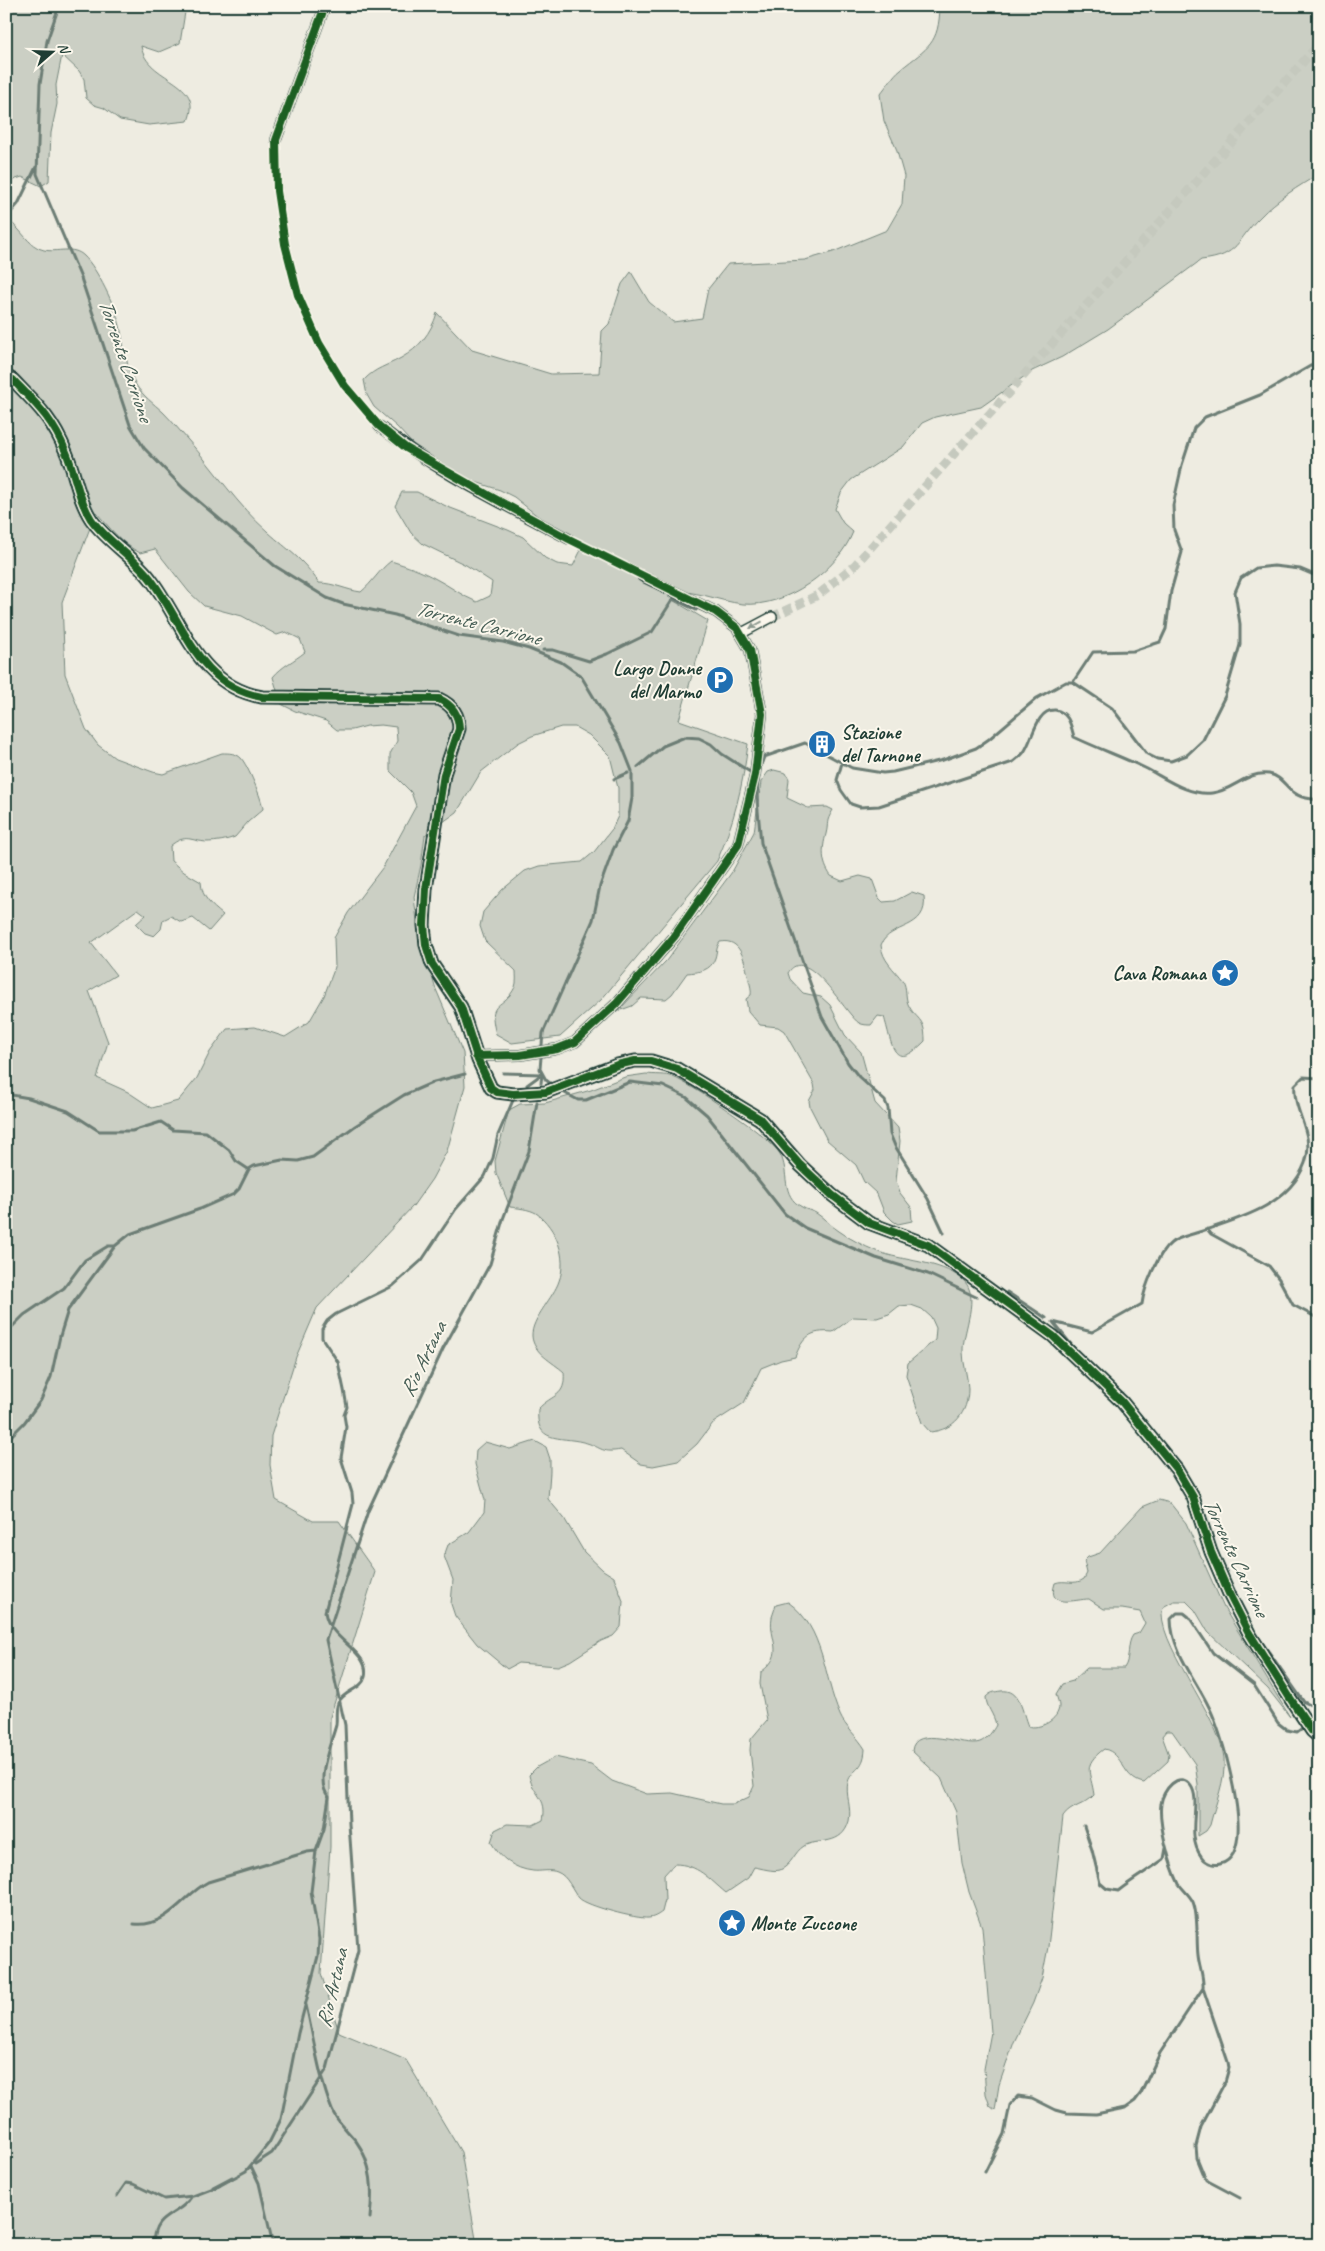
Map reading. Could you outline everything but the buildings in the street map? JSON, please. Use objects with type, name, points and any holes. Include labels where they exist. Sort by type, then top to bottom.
[{"type":"street","points":[[276,140],[326,6]]},
{"type":"street","points":[[6,376],[49,417],[67,454],[90,518],[102,532],[138,563],[152,580],[207,668],[221,681],[240,692],[262,697],[439,699],[449,704],[455,712],[459,722],[459,729],[444,774],[426,889],[424,925],[426,945],[432,964],[461,1007],[476,1056],[485,1079],[491,1088],[497,1092],[513,1094],[546,1092],[617,1065],[635,1061],[651,1061],[677,1069],[760,1119],[800,1165],[832,1195],[869,1223],[928,1245],[1053,1336],[1122,1402],[1178,1470],[1193,1497],[1211,1552],[1234,1604],[1290,1698],[1312,1731],[1319,1737]]},
{"type":"street","points":[[379,426],[406,448],[568,539]]},
{"type":"street","points":[[476,1056],[520,1055],[558,1049],[575,1042],[616,1004],[674,937],[738,845],[755,775],[762,714],[750,650],[737,628],[716,612],[642,576]]},
{"type":"street","points":[[740,634],[772,617]]},
{"type":"shaded area","points":[[6,6],[186,6],[180,43],[159,52],[141,46],[145,58],[153,67],[182,88],[189,97],[191,107],[188,121],[149,125],[120,120],[104,108],[94,105],[86,98],[84,79],[79,71],[62,55],[56,85],[57,104],[51,133],[49,181],[41,186],[22,177],[16,179],[6,188]]},
{"type":"shaded area","points":[[940,6],[1319,6],[1319,174],[1296,188],[1266,211],[1230,251],[1214,258],[1201,260],[1108,329],[1062,357],[1032,371],[981,407],[935,417],[922,423],[903,447],[851,480],[841,493],[835,509],[843,523],[853,532],[836,560],[808,584],[776,600],[759,604],[733,603],[687,592],[668,592],[669,598],[708,621],[679,720],[748,744],[737,804],[717,861],[601,1000],[560,1037],[512,1043],[496,1034],[493,1015],[498,1006],[511,994],[515,987],[516,971],[485,941],[480,926],[483,912],[502,890],[525,871],[539,866],[582,862],[594,852],[612,829],[618,816],[618,788],[610,756],[589,735],[575,727],[561,727],[532,736],[518,743],[481,772],[457,812],[425,835],[414,897],[418,929],[435,987],[463,1053],[465,1086],[447,1151],[432,1179],[413,1206],[317,1308],[296,1357],[271,1436],[270,1465],[276,1500],[313,1521],[339,1521],[375,1572],[330,1717],[330,1847],[321,1973],[339,2032],[406,2060],[461,2152],[477,2245],[6,2245],[6,219],[16,226],[38,248],[49,251],[75,251],[84,256],[100,279],[115,309],[128,364],[136,385],[173,422],[257,522],[301,561],[319,583],[361,592],[391,561],[425,574],[477,602],[490,596],[492,582],[466,565],[423,544],[411,533],[395,506],[402,492],[417,492],[448,507],[508,530],[523,537],[545,558],[557,564],[573,566],[580,552],[573,539],[550,526],[514,497],[500,490],[457,476],[418,450],[397,427],[374,407],[367,395],[364,380],[419,345],[428,333],[437,313],[472,350],[551,374],[599,373],[602,331],[609,324],[622,284],[631,272],[649,302],[673,322],[702,318],[708,289],[728,264],[805,260],[833,252],[887,230],[902,204],[904,176],[896,148],[884,121],[880,94],[898,71],[930,44],[937,29]],"holes":[[[96,512],[121,540],[133,549],[140,553],[155,549],[189,592],[204,606],[242,616],[277,635],[286,632],[300,639],[305,652],[273,677],[281,704],[295,711],[326,721],[337,730],[352,730],[381,725],[396,727],[397,741],[390,754],[390,771],[411,792],[416,806],[383,867],[348,913],[334,938],[335,967],[324,996],[309,1022],[285,1037],[255,1027],[227,1029],[210,1052],[197,1078],[178,1101],[152,1108],[128,1092],[97,1078],[108,1042],[89,991],[116,975],[91,943],[138,909],[146,915],[136,924],[145,933],[154,936],[161,929],[163,920],[171,916],[181,922],[193,918],[209,931],[223,915],[205,897],[201,882],[184,872],[171,861],[170,846],[184,839],[211,842],[235,837],[263,809],[251,775],[244,762],[237,755],[222,753],[163,774],[115,758],[98,745],[86,729],[65,674],[62,602]]]},
{"type":"shaded area","points":[[774,770],[786,773],[789,779],[787,798],[808,808],[827,807],[833,810],[828,820],[823,850],[825,866],[831,876],[842,881],[860,876],[872,879],[879,898],[883,902],[895,901],[912,892],[924,896],[924,907],[921,915],[915,921],[885,938],[881,945],[886,960],[903,981],[908,1004],[922,1023],[925,1041],[914,1051],[906,1055],[900,1055],[892,1045],[884,1017],[878,1016],[871,1025],[859,1023],[825,983],[805,966],[796,966],[788,973],[790,979],[803,993],[821,997],[830,1005],[845,1035],[861,1052],[875,1103],[898,1128],[900,1141],[896,1181],[900,1193],[911,1207],[912,1221],[898,1224],[893,1221],[884,1212],[877,1194],[864,1182],[856,1165],[827,1140],[810,1107],[809,1101],[815,1090],[814,1084],[784,1031],[778,1027],[760,1025],[748,1011],[746,999],[751,995],[751,987],[745,963],[740,951],[733,943],[720,942],[711,966],[700,971],[687,973],[672,994],[666,999],[641,998],[632,1006],[618,1011],[666,961],[732,872],[754,832],[761,782],[768,772]]},
{"type":"shaded area","points":[[646,1074],[670,1076],[683,1082],[713,1100],[762,1136],[780,1154],[785,1168],[788,1190],[795,1202],[816,1213],[843,1234],[876,1251],[942,1268],[962,1279],[968,1286],[971,1304],[963,1343],[968,1389],[962,1413],[953,1424],[939,1431],[930,1432],[922,1423],[906,1375],[908,1363],[935,1340],[936,1328],[931,1317],[922,1309],[911,1305],[899,1306],[889,1314],[877,1318],[853,1317],[833,1332],[818,1332],[808,1336],[801,1344],[795,1357],[761,1368],[744,1403],[713,1423],[697,1444],[678,1461],[653,1466],[641,1464],[621,1450],[609,1451],[574,1440],[557,1438],[550,1436],[540,1428],[538,1409],[561,1391],[564,1372],[544,1357],[533,1342],[532,1336],[535,1322],[559,1281],[562,1263],[558,1244],[549,1226],[536,1213],[510,1207],[496,1173],[495,1161],[509,1110],[520,1104],[545,1103],[591,1090],[625,1077]]},
{"type":"shaded area","points":[[535,1441],[546,1447],[550,1459],[548,1499],[564,1518],[584,1552],[603,1570],[614,1577],[623,1601],[621,1627],[613,1636],[558,1666],[518,1663],[507,1669],[477,1644],[455,1616],[451,1604],[453,1580],[444,1556],[448,1545],[469,1532],[484,1512],[485,1500],[475,1464],[476,1450],[485,1442],[510,1449]]},
{"type":"shaded area","points":[[1159,1500],[1170,1503],[1186,1523],[1224,1608],[1290,1717],[1268,1689],[1208,1632],[1195,1610],[1186,1601],[1174,1601],[1163,1607],[1163,1621],[1168,1638],[1211,1721],[1220,1741],[1224,1758],[1222,1783],[1210,1825],[1206,1831],[1198,1836],[1198,1784],[1195,1764],[1172,1731],[1166,1731],[1162,1736],[1169,1755],[1168,1761],[1144,1783],[1131,1777],[1120,1760],[1111,1751],[1104,1749],[1092,1760],[1089,1770],[1094,1795],[1070,1810],[1063,1817],[1048,1947],[1042,1978],[1033,2003],[1014,2042],[999,2085],[995,2110],[990,2106],[986,2094],[984,2069],[991,2032],[982,1927],[969,1892],[962,1863],[956,1812],[941,1778],[912,1751],[915,1743],[930,1737],[973,1743],[985,1739],[996,1725],[986,1701],[986,1697],[993,1692],[1008,1691],[1013,1693],[1020,1702],[1028,1726],[1037,1727],[1048,1723],[1056,1716],[1059,1706],[1056,1694],[1062,1684],[1073,1681],[1087,1668],[1124,1668],[1131,1639],[1133,1635],[1139,1633],[1145,1623],[1140,1612],[1104,1609],[1089,1599],[1058,1600],[1053,1591],[1055,1583],[1077,1582],[1084,1579],[1087,1573],[1084,1561],[1088,1557],[1100,1553],[1142,1507]]},
{"type":"shaded area","points":[[788,1602],[809,1625],[822,1654],[834,1700],[840,1715],[865,1749],[860,1765],[848,1782],[847,1792],[850,1816],[846,1829],[841,1835],[804,1846],[780,1870],[754,1867],[748,1878],[726,1893],[697,1869],[674,1864],[664,1875],[665,1900],[662,1912],[648,1918],[623,1914],[591,1905],[579,1898],[561,1874],[554,1871],[526,1870],[503,1858],[491,1842],[495,1830],[507,1824],[533,1825],[543,1820],[542,1801],[529,1775],[537,1767],[555,1757],[591,1765],[612,1781],[647,1794],[672,1793],[721,1804],[734,1804],[749,1797],[754,1786],[750,1750],[751,1739],[767,1720],[760,1684],[761,1672],[769,1665],[775,1652],[771,1625],[772,1617],[776,1605]]},
{"type":"waterway","name":"Torrente Carrione","points":[[59,6],[47,41],[40,84],[37,174],[81,278],[130,425],[144,448],[183,488],[275,566],[327,598],[343,604],[395,615],[459,636],[503,642],[529,649],[561,662],[581,676],[621,743],[632,771],[632,798],[628,821],[613,850],[600,886],[593,920],[543,1033],[540,1069],[546,1080],[554,1086]]},
{"type":"waterway","points":[[6,218],[18,204],[36,167]]},
{"type":"waterway","points":[[1073,682],[1093,652],[1133,651],[1160,642],[1166,629],[1171,591],[1182,552],[1174,530],[1173,505],[1182,465],[1194,428],[1205,417],[1260,395],[1319,361]]},
{"type":"waterway","points":[[759,770],[764,757],[805,743],[852,768],[883,773],[943,760],[976,748],[1037,698],[1066,682],[1073,682],[1112,708],[1147,754],[1157,759],[1171,761],[1187,755],[1203,740],[1225,696],[1240,645],[1240,624],[1235,592],[1241,578],[1256,568],[1274,566],[1300,569],[1319,577]]},
{"type":"waterway","points":[[543,650],[553,650],[589,661],[652,632],[673,599],[696,610]]},
{"type":"waterway","points":[[842,763],[837,780],[841,790],[851,804],[860,807],[879,806],[1013,762],[1024,752],[1043,714],[1055,710],[1060,711],[1066,717],[1074,737],[1194,792],[1212,793],[1227,789],[1253,775],[1269,774],[1280,779],[1290,790],[1299,796],[1319,800]]},
{"type":"waterway","points":[[638,767],[663,746],[685,737],[699,738],[711,744],[722,754],[750,772]]},
{"type":"waterway","points":[[614,779],[628,773]]},
{"type":"waterway","points":[[758,779],[757,800],[761,843],[822,1017],[848,1063],[859,1077],[885,1101],[888,1108],[890,1134],[895,1146],[928,1199],[944,1233]]},
{"type":"waterway","points":[[503,1073],[542,1074]]},
{"type":"waterway","points":[[6,1441],[24,1423],[41,1400],[51,1377],[68,1310],[115,1246],[130,1234],[200,1209],[234,1194],[239,1189],[249,1169],[254,1166],[282,1160],[298,1161],[313,1157],[355,1126],[404,1095],[434,1082],[465,1074]]},
{"type":"waterway","name":"Torrente Carrione","points":[[541,1083],[542,1074]]},
{"type":"waterway","points":[[527,1085],[542,1074]]},
{"type":"waterway","points":[[1053,1322],[1092,1332],[1142,1304],[1152,1271],[1161,1254],[1171,1243],[1261,1209],[1287,1190],[1297,1178],[1305,1163],[1308,1152],[1308,1142],[1297,1104],[1295,1085],[1303,1077],[1319,1078]]},
{"type":"waterway","name":"Torrente Carrione","points":[[559,1090],[578,1100],[586,1100],[630,1082],[663,1086],[686,1097],[707,1115],[785,1214],[805,1228],[876,1258],[928,1274],[976,1297]]},
{"type":"waterway","points":[[6,1094],[29,1098],[68,1111],[99,1131],[132,1131],[161,1122],[173,1130],[206,1132],[229,1150],[236,1161],[248,1169]]},
{"type":"waterway","name":"Rio Artana","points":[[117,2196],[126,2183],[133,2184],[164,2199],[193,2196],[219,2186],[246,2171],[269,2143],[281,2119],[298,2033],[318,1956],[319,1939],[311,1892],[316,1851],[324,1829],[329,1797],[323,1782],[325,1762],[336,1725],[338,1703],[344,1695],[360,1685],[365,1677],[365,1668],[362,1660],[334,1631],[328,1622],[325,1612],[353,1504],[352,1493],[341,1458],[346,1427],[344,1415],[347,1407],[344,1390],[338,1362],[322,1338],[322,1329],[327,1321],[336,1314],[393,1286],[422,1260],[456,1209],[485,1176],[493,1158],[498,1135],[514,1098]]},
{"type":"waterway","name":"Rio Artana","points":[[255,2164],[272,2153],[327,2069],[358,1950],[349,1824],[345,1725],[326,1640],[368,1511],[443,1349],[490,1264],[503,1219],[529,1151],[537,1102]]},
{"type":"waterway","points":[[1207,1229],[1211,1234],[1269,1266],[1279,1279],[1293,1305],[1319,1319]]},
{"type":"waterway","points":[[6,1333],[24,1315],[64,1288],[85,1260],[108,1246],[114,1246]]},
{"type":"waterway","name":"Torrente Carrione","points":[[1007,1292],[1046,1318]]},
{"type":"waterway","name":"Torrente Carrione","points":[[1053,1322],[1078,1353]]},
{"type":"waterway","name":"Torrente Carrione","points":[[1132,1406],[1163,1444]]},
{"type":"waterway","points":[[1240,2198],[1206,2180],[1197,2158],[1196,2146],[1201,2127],[1225,2082],[1229,2068],[1203,1988],[1198,1955],[1195,1908],[1192,1899],[1179,1884],[1172,1867],[1161,1822],[1161,1804],[1164,1793],[1176,1781],[1186,1781],[1194,1793],[1194,1838],[1196,1847],[1201,1856],[1209,1863],[1220,1864],[1230,1858],[1236,1847],[1238,1833],[1236,1800],[1227,1759],[1214,1718],[1179,1653],[1172,1630],[1171,1619],[1177,1613],[1184,1613],[1189,1617],[1213,1653],[1254,1685],[1278,1723],[1287,1730],[1297,1732],[1305,1726]]},
{"type":"waterway","name":"Torrente Carrione","points":[[1254,1631],[1304,1702],[1319,1709]]},
{"type":"waterway","points":[[1310,1722],[1315,1707]]},
{"type":"waterway","points":[[1084,1826],[1100,1883],[1107,1889],[1118,1891],[1164,1859],[1166,1848]]},
{"type":"waterway","points":[[134,1924],[146,1924],[165,1916],[208,1882],[307,1852],[316,1851]]},
{"type":"waterway","points":[[985,2172],[1004,2134],[1010,2105],[1018,2096],[1032,2098],[1056,2110],[1067,2113],[1096,2114],[1125,2108],[1135,2101],[1141,2093],[1160,2053],[1203,1988]]},
{"type":"waterway","points":[[306,2005],[320,2072],[332,2110],[362,2150],[369,2168],[371,2188],[370,2218]]},
{"type":"waterway","points":[[251,2166],[259,2183],[273,2245]]},
{"type":"waterway","name":"Rio Artana","points":[[213,2187],[232,2177]]},
{"type":"waterway","points":[[153,2245],[157,2227],[167,2216],[180,2208],[192,2196]]},
{"type":"tunnel","points":[[772,617],[818,595],[855,565],[1319,44]]},
{"type":"tunnel","points":[[276,140],[277,174],[284,238],[300,298],[312,328],[327,357],[345,386],[379,426]]},
{"type":"tunnel","points":[[569,539],[642,576]]},
{"type":"cycle path","points":[[325,6],[276,140],[277,191],[285,244],[298,295],[319,343],[345,386],[379,426],[406,448],[569,539],[716,612],[737,628],[750,650],[762,714],[755,775],[738,845],[674,937],[616,1004],[575,1042],[557,1049],[520,1055],[476,1056]]},
{"type":"cycle path","points":[[6,376],[13,380],[37,405],[61,440],[83,503],[91,519],[105,535],[145,572],[164,598],[196,652],[223,681],[241,691],[262,697],[439,699],[448,704],[454,711],[458,719],[459,729],[444,774],[426,889],[424,925],[426,945],[432,964],[461,1007],[478,1060],[491,1088],[497,1092],[513,1094],[546,1092],[617,1065],[635,1061],[651,1061],[677,1069],[760,1119],[800,1165],[832,1195],[869,1223],[928,1245],[1053,1336],[1122,1402],[1177,1470],[1193,1497],[1211,1552],[1249,1633],[1312,1731],[1319,1737]]},
{"type":"place","name":"Largo Donne del Marmo","points":[[720,680]]},
{"type":"place","name":"Stazione del Tarnone","points":[[822,744]]},
{"type":"place","name":"Cava Romana","points":[[1225,973]]},
{"type":"place","name":"Monte Zuccone","points":[[732,1923]]}]
